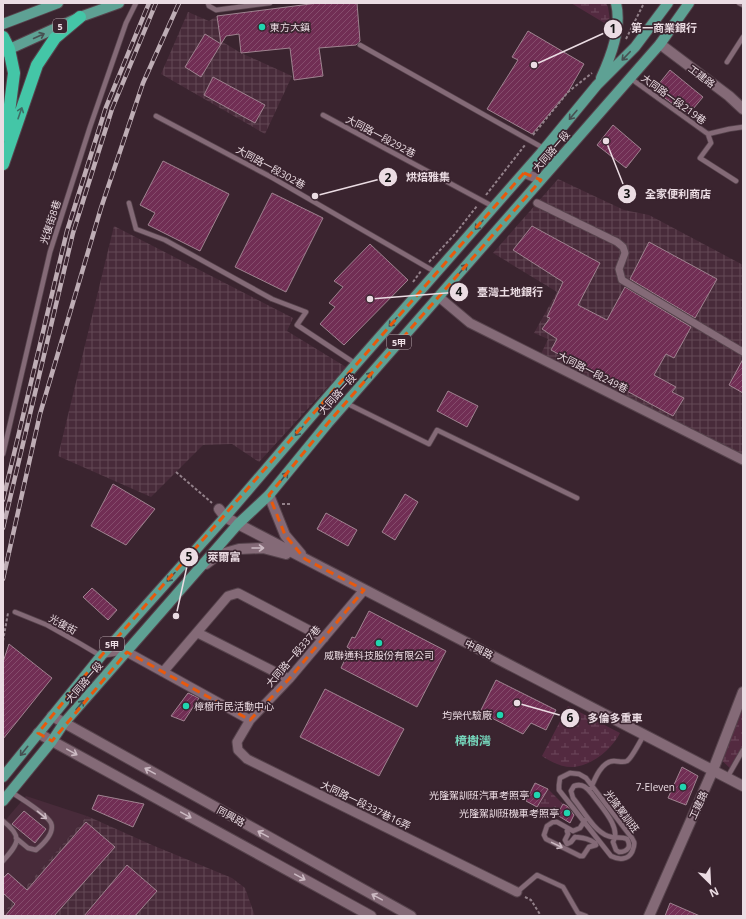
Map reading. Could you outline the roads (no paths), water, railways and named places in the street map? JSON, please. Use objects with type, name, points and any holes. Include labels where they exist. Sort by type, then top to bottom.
[{"type":"highway","points":[[3,164],[37,65],[56,38],[80,17]]},
{"type":"highway","points":[[3,37],[14,73],[3,157]]},
{"type":"main road","name":"5","points":[[3,24],[58,3]]},
{"type":"main road","name":"5","points":[[6,50],[80,17],[119,3]]},
{"type":"main road","points":[[597,85],[610,58],[617,29],[618,11],[616,3]]},
{"type":"main road","name":"大同路一段","points":[[3,776],[101,656],[222,513],[315,412],[437,273],[545,149],[597,85],[635,47],[668,3]]},
{"type":"main road","name":"大同路一段","points":[[3,801],[52,741],[64,723],[238,524],[270,495],[328,423],[660,44],[690,3]]},
{"type":"main road","points":[[315,412],[328,423]]},
{"type":"street","name":"工建路","points":[[660,44],[729,96],[743,109]]},
{"type":"street","points":[[524,173],[541,180]]},
{"type":"street","points":[[537,203],[616,242],[623,247],[625,253],[619,269],[622,280],[743,352]]},
{"type":"street","name":"大同路一段249巷","points":[[439,297],[470,323],[743,460]]},
{"type":"street","points":[[270,495],[285,535],[305,559]]},
{"type":"street","name":"中興路","points":[[222,513],[238,524],[743,786]]},
{"type":"street","points":[[197,571],[218,555],[240,549],[263,548],[305,559]]},
{"type":"street","name":"大同路一段337巷","points":[[250,720],[289,679],[364,590]]},
{"type":"street","points":[[164,672],[228,596],[238,593],[324,638]]},
{"type":"street","points":[[198,633],[289,679]]},
{"type":"street","points":[[127,652],[250,720]]},
{"type":"street","name":"工建路","points":[[648,916],[713,770],[743,692]]},
{"type":"street","name":"同興路","points":[[52,716],[411,916]]},
{"type":"street","name":"大同路一段337巷16弄","points":[[250,720],[237,742],[238,750],[246,759],[517,892]]},
{"type":"street","name":"同興路","points":[[38,733],[371,916]]},
{"type":"lane","name":"光復街8巷","points":[[3,454],[50,252],[90,127],[126,23],[136,3]]},
{"type":"lane","points":[[208,3],[209,6],[216,10],[270,3]]},
{"type":"lane","points":[[739,3],[743,5]]},
{"type":"lane","points":[[727,62],[743,37]]},
{"type":"lane","points":[[360,44],[560,158]]},
{"type":"lane","name":"大同路一段219巷","points":[[630,78],[708,134]]},
{"type":"lane","name":"大同路一段292巷","points":[[323,115],[494,207]]},
{"type":"lane","name":"大同路一段302巷","points":[[156,116],[271,177],[437,273]]},
{"type":"lane","points":[[736,181],[700,158],[711,143],[708,134],[743,127]]},
{"type":"lane","points":[[129,203],[136,229],[165,240],[272,299],[306,312],[297,325],[356,364]]},
{"type":"lane","points":[[346,403],[429,444],[437,430],[577,498]]},
{"type":"lane","name":"光復街","points":[[15,612],[47,625],[101,656]]},
{"type":"lane","points":[[101,656],[127,652]]},
{"type":"lane","name":"光隆駕訓班","points":[[592,794],[592,785],[602,766],[616,761],[625,762],[629,759],[644,735]]},
{"type":"lane","points":[[728,778],[743,750]]},
{"type":"lane","name":"光隆駕訓班","points":[[570,773],[579,774],[586,778],[592,785],[634,842],[634,848],[630,855],[624,859],[617,859],[612,856],[559,790],[558,785],[560,778],[570,773]]},
{"type":"lane","name":"光隆駕訓班","points":[[577,785],[583,786],[592,794],[616,829],[616,838],[600,832],[573,798],[571,791],[572,788],[577,785]]},
{"type":"lane","points":[[11,792],[46,818],[51,824],[52,828],[50,833],[36,850],[28,848],[16,838]]},
{"type":"lane","name":"光隆駕訓班","points":[[583,811],[585,816],[584,821]]},
{"type":"lane","points":[[3,821],[14,832],[16,838],[14,848],[3,861]]},
{"type":"lane","points":[[547,827],[554,824],[578,837],[586,838],[594,842],[596,844],[595,846],[589,847],[583,856],[546,840],[544,835],[547,827],[550,823],[555,822],[571,830],[576,830],[580,828],[584,821]]},
{"type":"lane","points":[[567,831],[568,834],[565,840],[567,844],[571,842],[575,836],[578,837]]},
{"type":"lane","points":[[517,892],[537,875],[563,887],[578,913],[586,916]]},
{"type":"railway","points":[[3,500],[67,231],[106,107],[149,3]]},
{"type":"railway","points":[[3,528],[73,233],[112,109],[156,3]]},
{"type":"railway","points":[[3,579],[40,414],[101,208],[143,83],[179,3]]},
{"type":"place","name":"東方大鎮","points":[[262,27]]},
{"type":"place","name":"第一商業銀行","points":[[534,65]]},
{"type":"place","name":"全家便利商店","points":[[606,141]]},
{"type":"place","name":"烘焙雅集","points":[[315,196]]},
{"type":"place","name":"臺灣土地銀行","points":[[370,299]]},
{"type":"place","name":"萊爾富","points":[[176,616]]},
{"type":"place","name":"威聯通科技股份有限公司","points":[[379,643]]},
{"type":"place","name":"多倫多重車","points":[[517,703]]},
{"type":"place","name":"樟樹市民活動中心","points":[[186,706]]},
{"type":"place","name":"均榮代驗廠","points":[[500,715]]},
{"type":"place","name":"7-Eleven","points":[[683,787]]},
{"type":"place","name":"光隆駕訓班汽車考照亭","points":[[537,795]]},
{"type":"place","name":"光隆駕訓班機車考照亭","points":[[567,813]]},
{"type":"district","name":"樟樹灣","points":[[473,740]]}]
